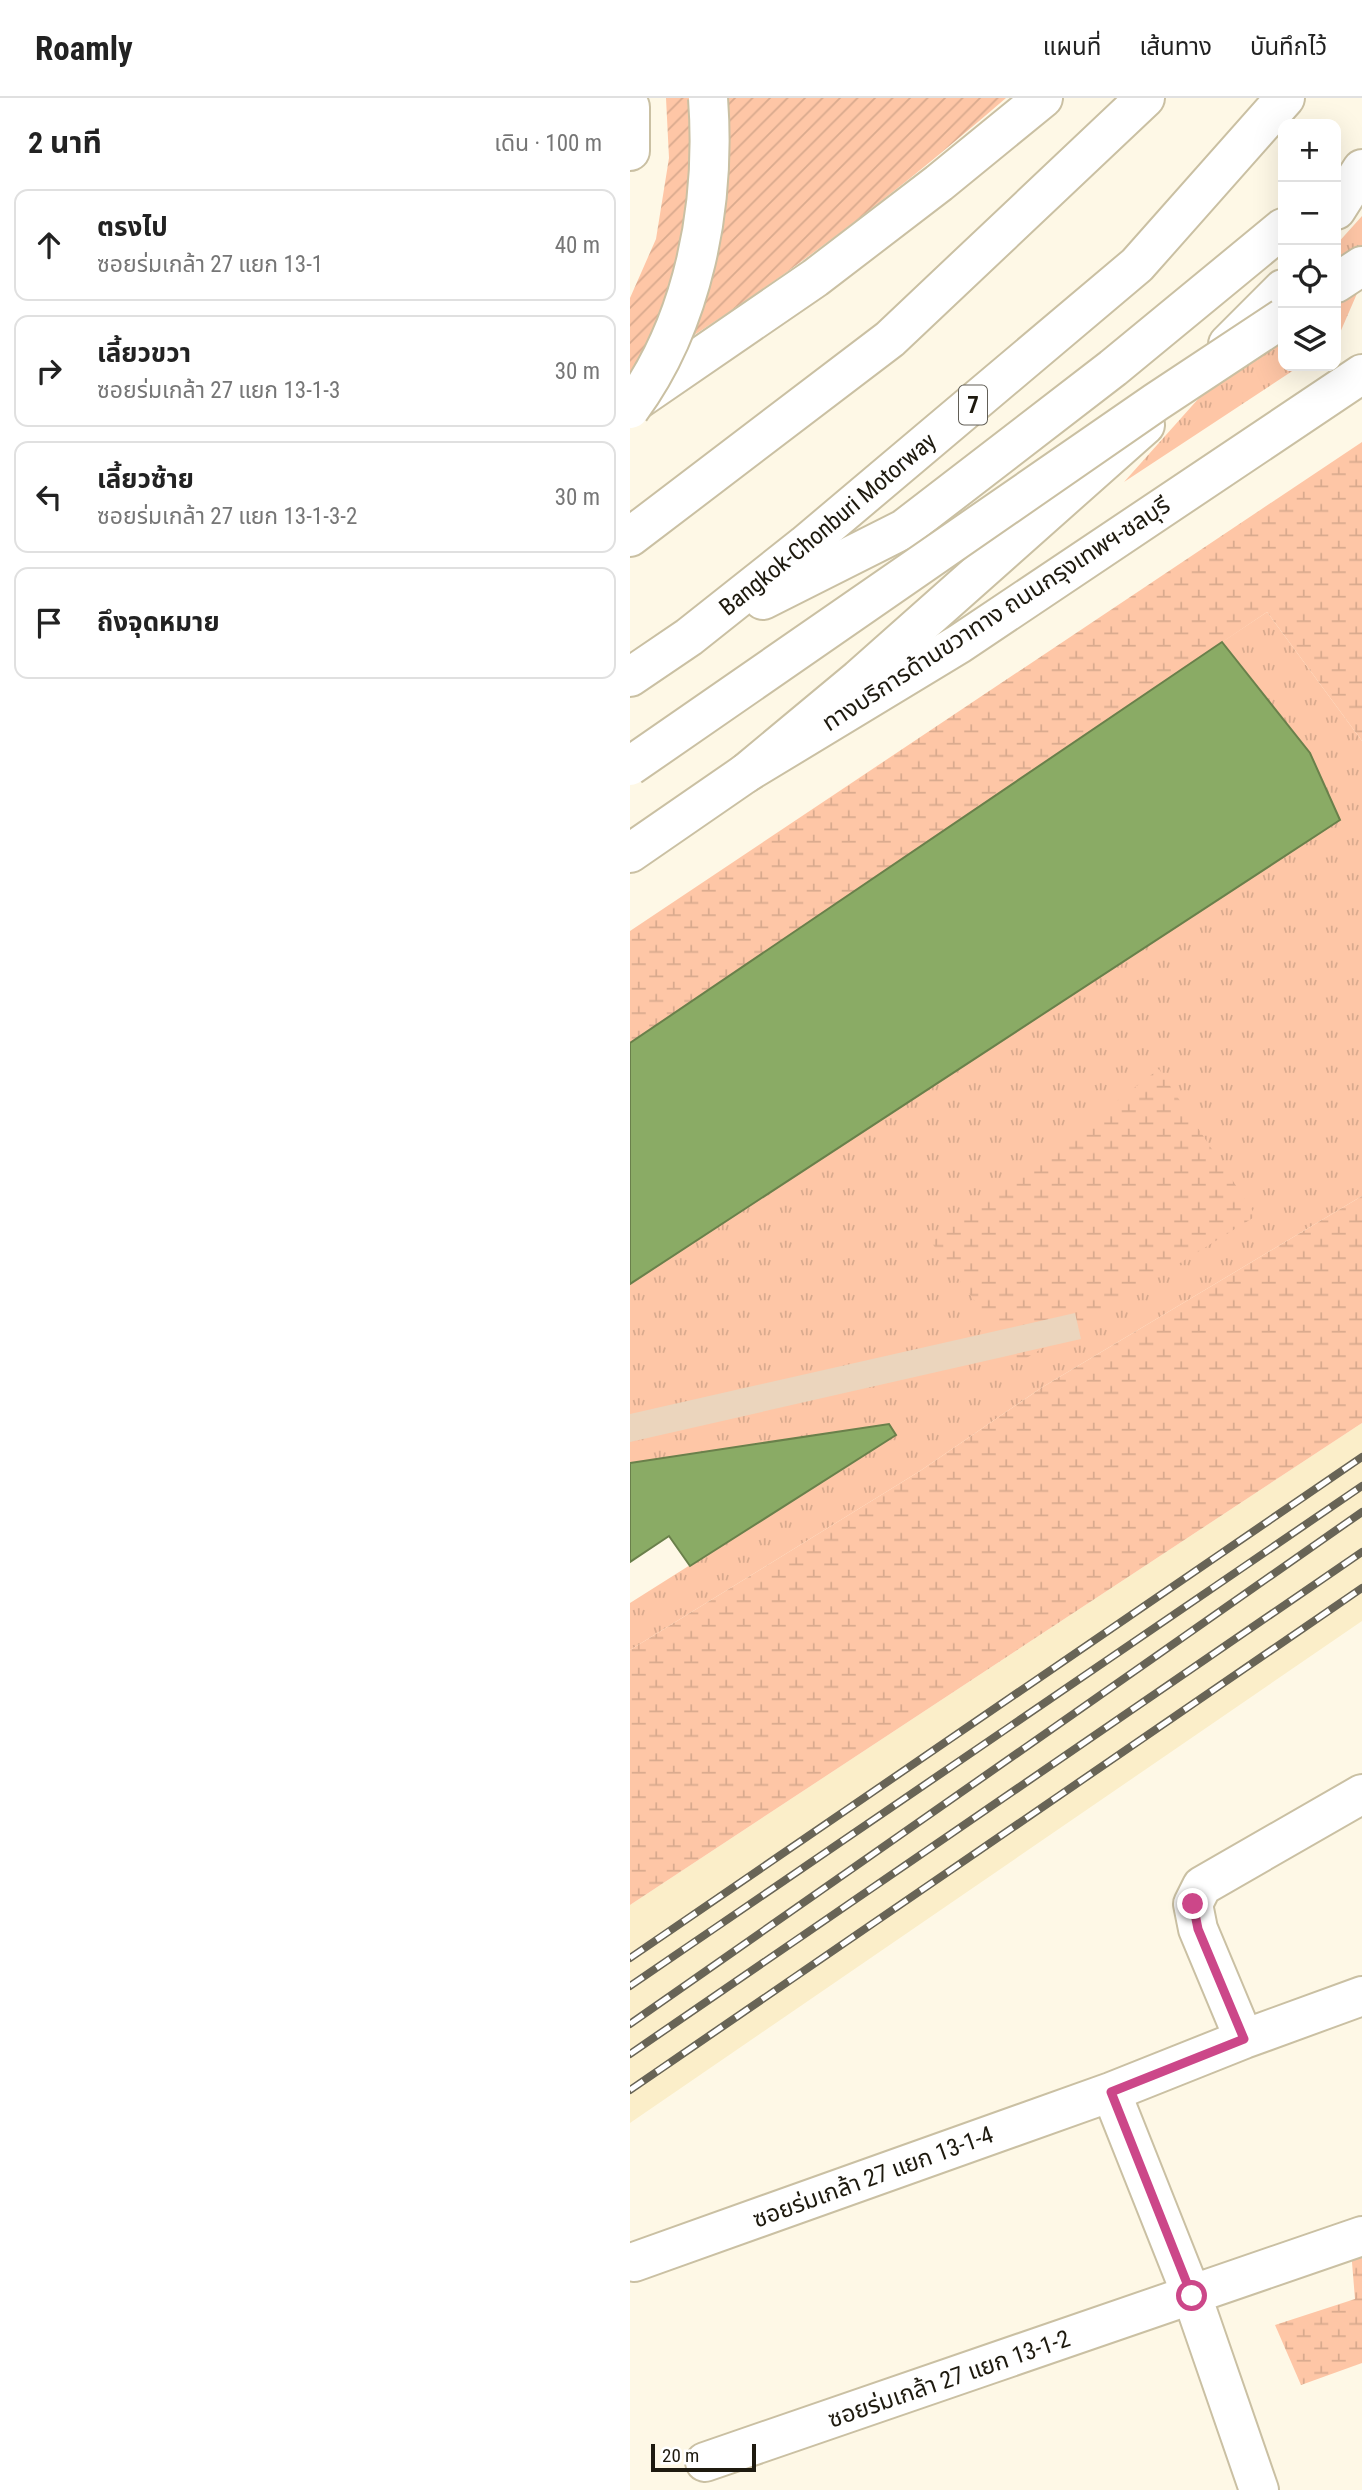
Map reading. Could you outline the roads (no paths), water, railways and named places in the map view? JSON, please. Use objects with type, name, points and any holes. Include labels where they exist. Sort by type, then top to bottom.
[{"type":"main road","points":[[630,407],[649,384],[675,330],[702,232],[709,151],[708,98]]},
{"type":"main road","points":[[630,407],[815,278],[939,183],[1043,98]]},
{"type":"main road","points":[[630,537],[890,339],[1144,98]]},
{"type":"main road","name":"Bangkok-Chonburi Motorway","points":[[630,677],[689,637],[806,545],[1138,265],[1285,98]]},
{"type":"main road","points":[[630,107],[630,151]]},
{"type":"main road","points":[[1340,182],[1362,166]]},
{"type":"main road","points":[[1341,202],[1362,166]]},
{"type":"main road","points":[[689,637],[904,529],[1113,368],[1278,232]]},
{"type":"main road","points":[[1341,281],[1362,266]]},
{"type":"main road","points":[[746,774],[859,679],[1136,433],[1278,294]]},
{"type":"main road","points":[[630,766],[1156,402],[1278,321]]},
{"type":"main road","name":"ทางบริการด้านขวาทาง ถนนกรุงเทพฯ-ชลบุรี","points":[[630,853],[746,774],[959,644],[1362,374]]},
{"type":"main road","points":[[1244,2039],[1198,1929],[1193,1904],[1202,1886],[1362,1794]]},
{"type":"main road","name":"ซอยร่มเกล้า 27 แยก 13-1-4","points":[[634,2262],[1111,2092],[1362,1996]]},
{"type":"main road","points":[[1111,2092],[1192,2296],[1259,2490]]},
{"type":"main road","name":"ซอยร่มเกล้า 27 แยก 13-1-2","points":[[705,2462],[1362,2236]]},
{"type":"railway","points":[[630,1958],[1362,1457]]},
{"type":"railway","points":[[630,1986],[1362,1486]]},
{"type":"railway","points":[[630,2024],[1362,1512]]},
{"type":"railway","points":[[630,2054],[1362,1552]]},
{"type":"railway","points":[[630,2090],[1362,1588]]}]
